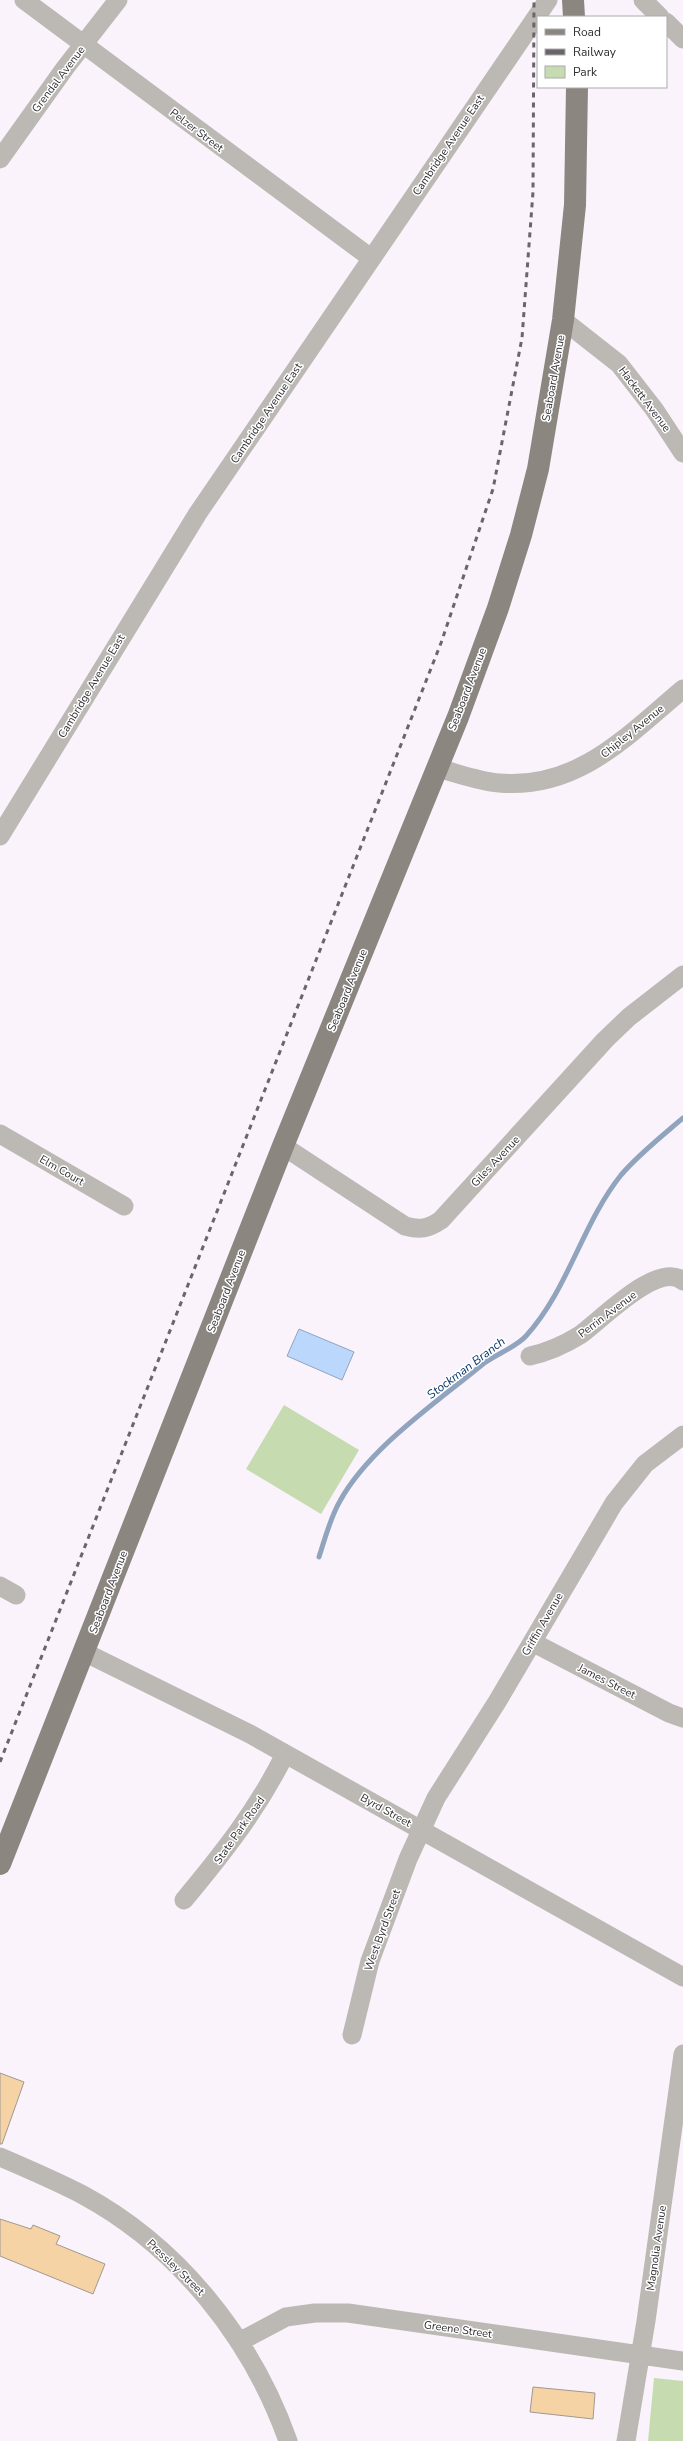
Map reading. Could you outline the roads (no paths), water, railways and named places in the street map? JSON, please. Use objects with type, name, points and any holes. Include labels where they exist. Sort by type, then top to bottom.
[{"type":"main road","points":[[573,0],[574,16]]},
{"type":"main road","name":"Seaboard Avenue","points":[[0,1864],[283,1146],[437,768],[498,608],[521,535],[538,469],[563,320],[575,205],[577,88]]},
{"type":"street","name":"Pelzer Street","points":[[24,0],[83,46],[371,258]]},
{"type":"street","name":"Grendal Avenue","points":[[0,159],[65,68],[118,0]]},
{"type":"street","name":"Cambridge Avenue East","points":[[0,836],[198,513],[548,0]]},
{"type":"street","points":[[643,0],[659,16]]},
{"type":"street","points":[[667,23],[683,39]]},
{"type":"street","name":"Hackett Avenue","points":[[563,320],[619,364],[654,409],[683,453]]},
{"type":"street","name":"Chipley Avenue","points":[[437,768],[499,783],[532,782],[565,774],[600,758],[683,689]]},
{"type":"street","name":"Giles Avenue","points":[[283,1146],[405,1226],[416,1229],[430,1227],[441,1220],[629,1017],[683,975]]},
{"type":"street","name":"Elm Court","points":[[0,1134],[124,1206]]},
{"type":"street","name":"Perrin Avenue","points":[[530,1356],[563,1346],[648,1283],[665,1277],[674,1276],[683,1281]]},
{"type":"street","name":"Griffin Avenue","points":[[422,1829],[436,1798],[497,1702],[614,1503],[629,1482],[645,1464],[683,1435]]},
{"type":"street","name":"James Street","points":[[532,1642],[669,1713],[683,1718]]},
{"type":"street","name":"Byrd Street","points":[[84,1652],[285,1754],[422,1829],[683,1978]]},
{"type":"street","name":"State Park Road","points":[[184,1900],[230,1846],[269,1786],[285,1754]]},
{"type":"street","name":"West Byrd Street","points":[[352,2034],[370,1961],[408,1859],[422,1829]]},
{"type":"street","name":"Magnolia Avenue","points":[[626,2441],[646,2321],[683,2054]]},
{"type":"street","name":"Pressley Street","points":[[0,2157],[83,2195],[117,2216],[155,2245],[190,2278],[216,2309],[239,2342],[270,2396],[288,2441]]},
{"type":"street","name":"Greene Street","points":[[239,2342],[286,2317],[315,2313],[348,2313],[683,2361]]},
{"type":"water","points":[[299,1329],[354,1352],[342,1380],[287,1356]]},
{"type":"waterway","name":"Stockman Branch","points":[[319,1557],[333,1514],[353,1481],[386,1444],[425,1410],[483,1364],[516,1344],[526,1336],[541,1318],[553,1298],[607,1194],[628,1167],[643,1152],[683,1118]]},
{"type":"railway","points":[[0,1762],[441,643],[493,489],[522,338],[533,192],[534,0]]}]
